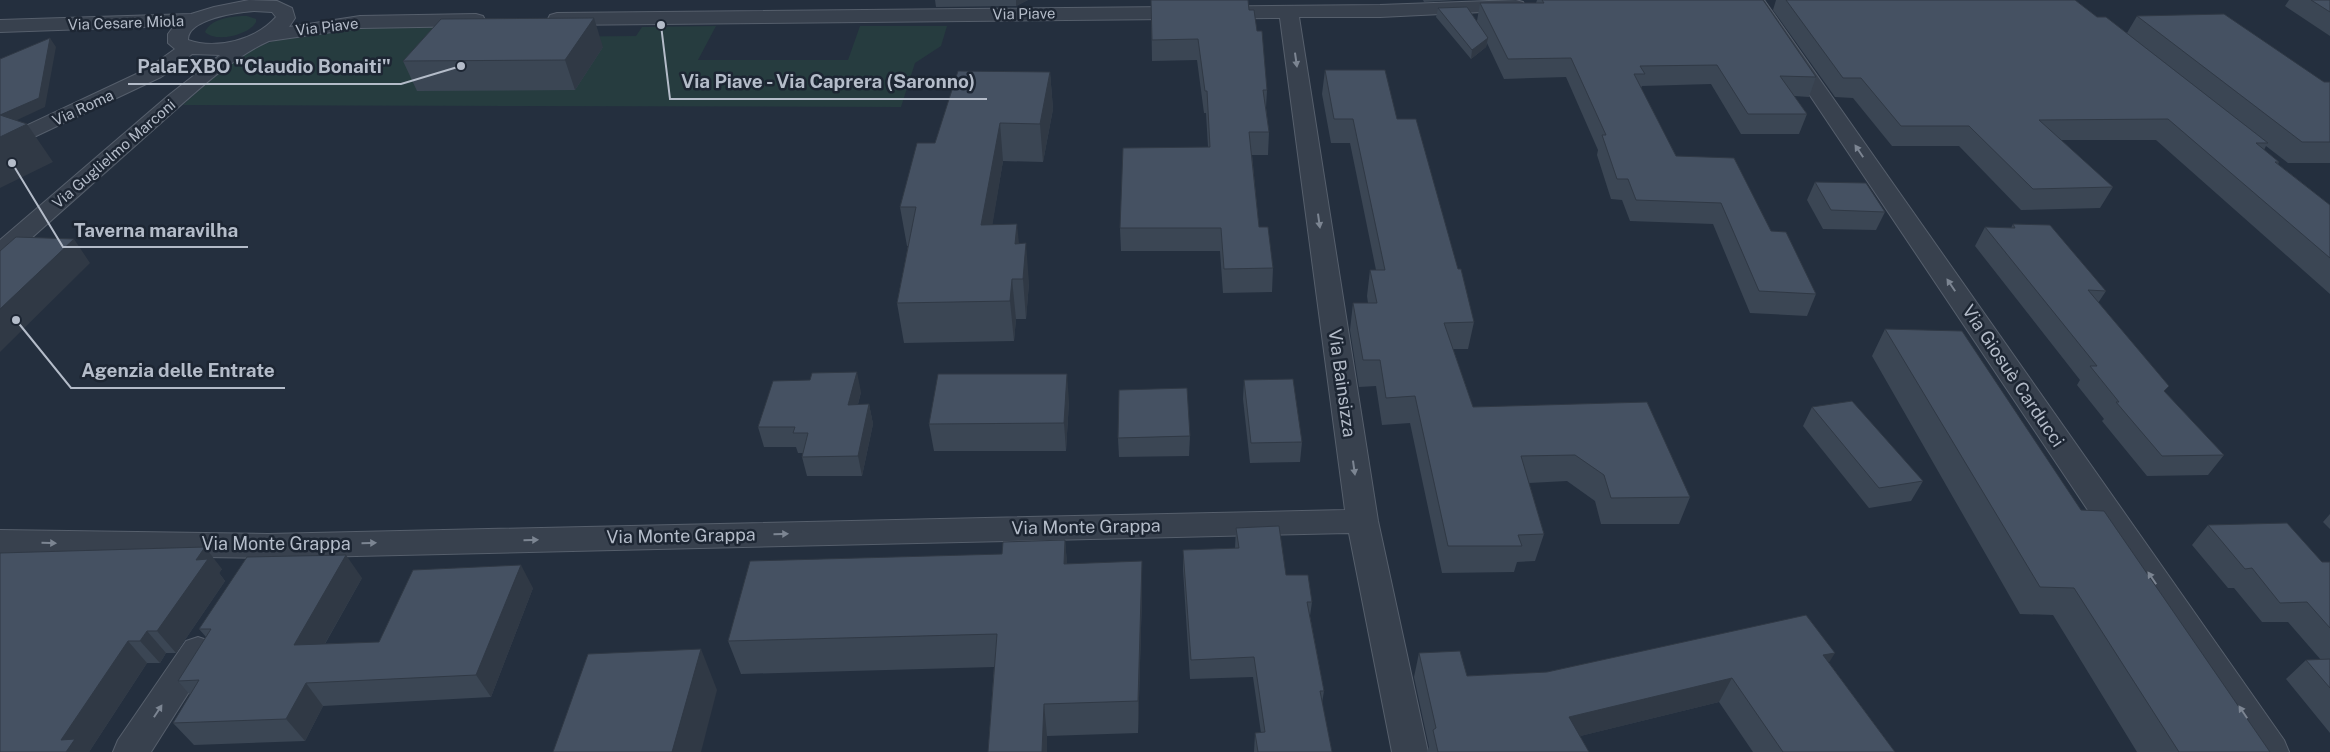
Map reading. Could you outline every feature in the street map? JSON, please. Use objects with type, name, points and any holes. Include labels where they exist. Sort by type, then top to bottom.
[{"type":"street","points":[[662,18],[674,0]]},
{"type":"street","name":"Via Giosuè Carducci","points":[[1755,0],[2271,752]]},
{"type":"street","name":"Via Piave","points":[[536,19],[662,18],[1030,7],[1276,8],[1536,5]]},
{"type":"street","name":"Via Piave","points":[[194,20],[214,12],[275,6],[391,20]]},
{"type":"street","name":"Via Guglielmo Marconi","points":[[0,253],[176,99],[224,61],[281,26],[275,6]]},
{"type":"street","name":"Via Bainsizza","points":[[1276,8],[1362,520],[1410,752]]},
{"type":"street","name":"Via Piave","points":[[183,40],[213,49],[318,27],[391,20],[497,19]]},
{"type":"street","name":"Via Cesare Miola","points":[[0,26],[194,20]]},
{"type":"street","name":"Via Roma","points":[[0,146],[173,61],[194,20]]},
{"type":"street","name":"Via Cesare Miola","points":[[57,25],[183,40]]},
{"type":"street","name":"Via Monte Grappa","points":[[0,542],[268,546],[1362,520]]},
{"type":"street","points":[[246,579],[268,546]]},
{"type":"street","points":[[131,752],[213,628]]},
{"type":"green space","points":[[247,16],[256,19],[256,22],[247,31],[240,34],[217,37],[205,32],[208,27],[217,21],[229,17]]},
{"type":"green space","points":[[716,26],[698,60],[848,60],[860,26],[947,26],[941,46],[915,63],[901,107],[183,105],[219,73],[242,56],[264,45],[313,31],[363,27],[439,27],[430,38],[636,36],[642,27]]},
{"type":"building","points":[[1151,0],[1248,0],[1249,10],[1254,10],[1257,31],[1262,31],[1267,90],[1263,90],[1269,132],[1249,132],[1259,227],[1268,227],[1273,268],[1224,269],[1221,228],[1120,228],[1123,148],[1210,147],[1207,91],[1205,91],[1198,39],[1152,40]]},
{"type":"building","points":[[1542,0],[1763,0],[1816,77],[1780,76],[1807,114],[1748,114],[1717,65],[1640,66],[1645,74],[1634,74],[1676,156],[1734,158],[1771,231],[1786,232],[1816,294],[1759,291],[1721,203],[1636,200],[1628,179],[1617,179],[1602,135],[1606,135],[1571,58],[1508,59],[1480,3],[1544,3]]},
{"type":"building","points":[[1786,0],[2075,0],[2097,17],[2106,17],[2268,143],[2256,143],[2279,162],[2275,162],[2330,205],[2330,258],[2168,119],[2039,120],[2113,187],[2033,189],[1969,126],[1901,126],[1861,78],[1843,78]]},
{"type":"building","points":[[2311,0],[2330,0],[2330,12]]},
{"type":"building","points":[[1467,7],[1488,38],[1472,50],[1438,8]]},
{"type":"building","points":[[2224,14],[2324,82],[2330,82],[2330,142],[2302,142],[2137,16]]},
{"type":"building","points":[[594,18],[565,60],[403,61],[441,19]]},
{"type":"building","points":[[50,38],[39,98],[0,115],[0,59]]},
{"type":"building","points":[[1325,70],[1385,70],[1397,119],[1416,119],[1458,269],[1461,269],[1474,322],[1444,323],[1473,407],[1647,402],[1690,497],[1611,498],[1604,475],[1575,455],[1521,456],[1544,534],[1518,535],[1522,546],[1448,546],[1415,396],[1386,398],[1380,360],[1363,360],[1353,303],[1377,303],[1370,270],[1385,270],[1353,119],[1334,119]]},
{"type":"building","points":[[958,71],[1050,72],[1040,124],[1000,123],[981,225],[1017,224],[1015,244],[1026,243],[1023,279],[1012,279],[1010,301],[897,303],[916,207],[900,207],[917,143],[935,143]]},
{"type":"building","points":[[0,115],[27,124],[0,137]]},
{"type":"building","points":[[1815,182],[1866,183],[1885,212],[1831,210]]},
{"type":"building","points":[[2013,224],[2050,225],[2106,291],[2088,290],[2169,386],[2164,391],[2224,455],[2162,456],[2116,402],[2119,402],[2090,366],[2097,366],[1985,227],[2015,228]]},
{"type":"building","points":[[16,237],[74,239],[0,309],[0,251]]},
{"type":"building","points":[[1885,329],[1962,331],[2081,510],[2104,511],[2270,752],[2179,752],[2074,588],[2040,587]]},
{"type":"building","points":[[857,372],[848,405],[869,404],[858,456],[802,457],[808,433],[793,433],[795,427],[758,427],[773,381],[810,380],[812,373]]},
{"type":"building","points":[[938,374],[1067,374],[1064,423],[929,424]]},
{"type":"building","points":[[1293,379],[1302,442],[1251,443],[1244,380]]},
{"type":"building","points":[[1187,388],[1190,436],[1118,438],[1119,390]]},
{"type":"building","points":[[1852,401],[1923,481],[1879,488],[1812,407]]},
{"type":"building","points":[[2287,523],[2322,562],[2330,562],[2330,628],[2307,602],[2280,603],[2252,568],[2245,569],[2208,525]]},
{"type":"building","points":[[1279,526],[1286,575],[1308,575],[1312,602],[1307,602],[1324,691],[1320,691],[1332,752],[1258,752],[1255,733],[1265,732],[1254,657],[1191,660],[1183,550],[1239,548],[1236,528]]},
{"type":"building","points":[[1065,540],[1064,564],[1142,561],[1138,701],[1044,704],[1042,752],[988,752],[997,634],[728,641],[750,561],[1002,554],[1003,542]]},
{"type":"building","points":[[205,547],[196,560],[208,559],[157,631],[147,631],[140,641],[128,641],[61,740],[75,739],[66,752],[0,752],[0,553]]},
{"type":"building","points":[[346,555],[294,645],[379,642],[413,570],[521,565],[476,675],[306,683],[286,719],[173,723],[199,680],[178,681],[211,629],[199,629],[247,557]]},
{"type":"building","points":[[1806,615],[1835,653],[1823,655],[1895,752],[1783,752],[1732,678],[1569,717],[1589,752],[1438,752],[1433,730],[1436,728],[1419,653],[1460,651],[1467,676],[1547,672]]},
{"type":"building","points":[[701,649],[672,752],[553,752],[588,654]]},
{"type":"building","points":[[2330,659],[2330,688],[2306,660]]},
{"type":"place","name":"Via Piave - Via Caprera (Saronno)","points":[[661,25]]},
{"type":"place","name":"PalaEXBO \"Claudio Bonaiti\"","points":[[461,66]]},
{"type":"place","name":"Taverna maravilha","points":[[12,163]]},
{"type":"place","name":"Agenzia delle Entrate","points":[[16,320]]}]
